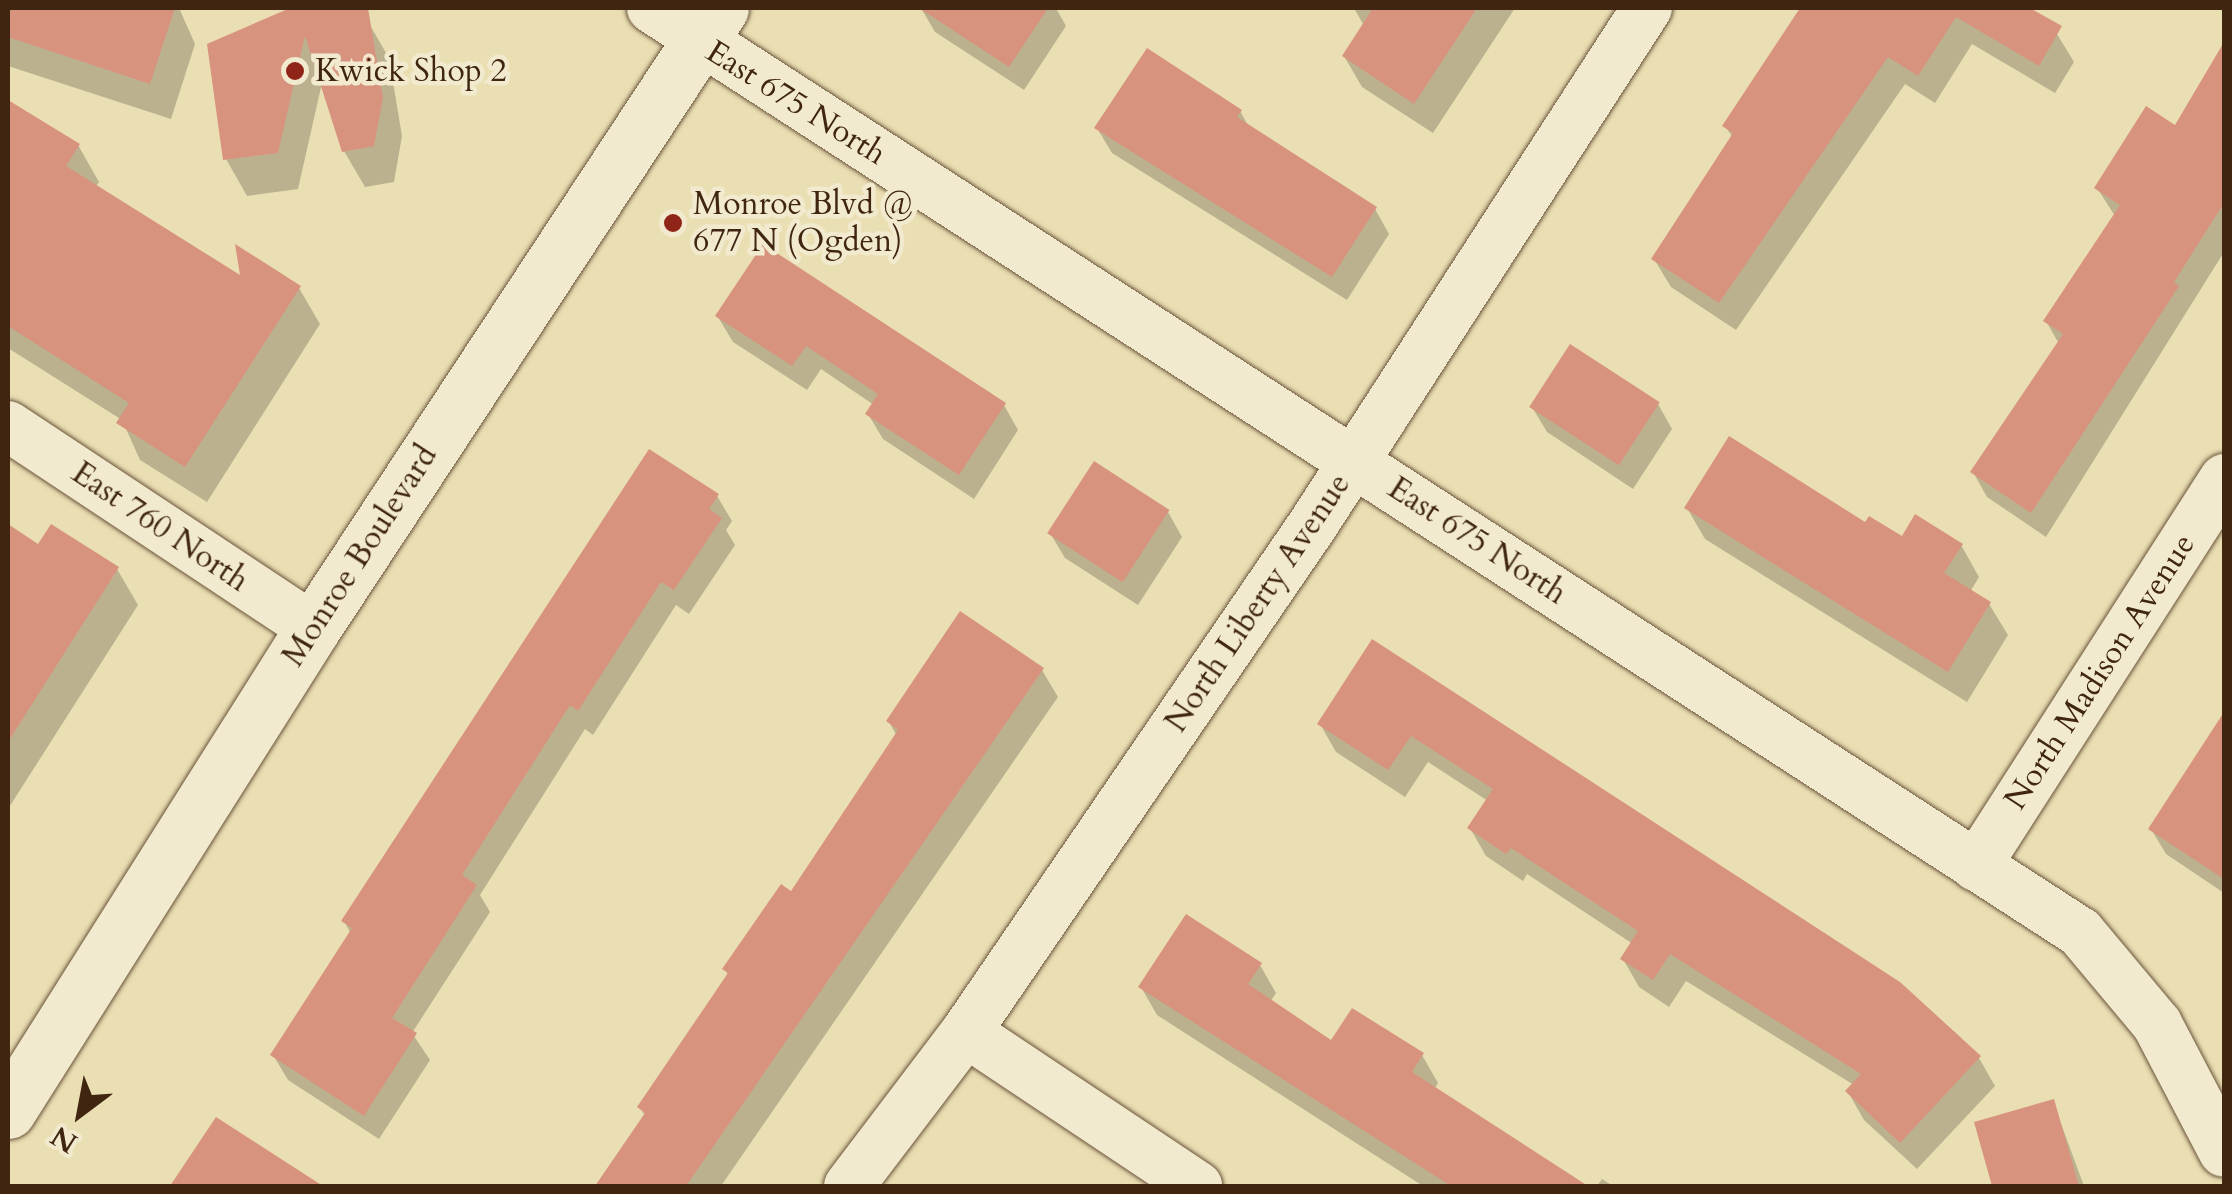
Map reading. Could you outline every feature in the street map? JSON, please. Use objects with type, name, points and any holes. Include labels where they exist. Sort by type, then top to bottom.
[{"type":"street","name":"East 675 North","points":[[652,8],[710,25],[1354,460],[2080,932],[2158,1024],[2224,1152]]},
{"type":"street","name":"North Liberty Avenue","points":[[850,1186],[966,1032],[1354,460],[1648,8]]},
{"type":"street","name":"Monroe Boulevard","points":[[8,1111],[312,628],[710,25]]},
{"type":"street","name":"East 760 North","points":[[8,426],[312,628]]},
{"type":"street","name":"North Madison Avenue","points":[[1976,866],[2224,479]]},
{"type":"street","points":[[966,1032],[1197,1186]]},
{"type":"building","points":[[8,8],[175,8],[150,84],[8,37]]},
{"type":"building","name":"Kwick Shop 2","points":[[290,8],[368,8],[383,98],[374,146],[342,152],[305,36],[278,153],[223,160],[207,44]]},
{"type":"building","points":[[919,8],[1048,8],[1009,67]]},
{"type":"building","points":[[1373,8],[1477,8],[1414,104],[1342,56]]},
{"type":"building","points":[[1800,8],[2030,8],[2062,26],[2039,66],[1956,17],[1918,76],[1888,57],[1719,303],[1651,259],[1733,133],[1722,126]]},
{"type":"building","points":[[2224,42],[2224,203],[2174,282],[2179,286],[2031,513],[1970,472],[2063,334],[2043,321],[2120,205],[2094,188],[2146,106],[2175,125]]},
{"type":"building","points":[[1147,48],[1242,110],[1237,117],[1377,207],[1332,277],[1094,128]]},
{"type":"building","points":[[8,100],[80,144],[66,166],[240,275],[235,244],[301,286],[185,467],[116,423],[129,403],[8,326]]},
{"type":"building","points":[[763,244],[1006,403],[959,475],[865,414],[878,394],[806,346],[792,366],[715,316]]},
{"type":"building","points":[[1570,344],[1660,402],[1619,465],[1529,407]]},
{"type":"building","points":[[1729,436],[1865,522],[1869,516],[1902,536],[1915,514],[1963,544],[1944,573],[1991,602],[1948,672],[1684,508]]},
{"type":"building","points":[[649,449],[719,494],[709,509],[722,518],[674,590],[661,582],[578,711],[570,705],[462,875],[477,885],[392,1018],[417,1033],[364,1116],[270,1055],[352,928],[341,921]]},
{"type":"building","points":[[1094,461],[1169,510],[1123,582],[1047,533]]},
{"type":"building","points":[[8,524],[38,544],[51,524],[119,567],[8,742]]},
{"type":"building","points":[[960,611],[1044,668],[686,1186],[595,1186],[645,1113],[637,1107],[728,973],[722,969],[781,884],[791,891],[898,730],[886,721]]},
{"type":"building","points":[[1372,639],[1900,982],[1981,1056],[1900,1143],[1845,1091],[1861,1074],[1670,954],[1653,980],[1620,959],[1638,931],[1511,848],[1506,854],[1467,828],[1493,789],[1411,736],[1388,770],[1317,724]]},
{"type":"building","points":[[2224,712],[2224,879],[2148,829]]},
{"type":"building","points":[[1186,914],[1262,963],[1248,984],[1331,1040],[1352,1008],[1424,1053],[1412,1072],[1588,1186],[1451,1186],[1138,987]]},
{"type":"building","points":[[2054,1099],[2079,1186],[1992,1186],[1974,1122]]},
{"type":"building","points":[[216,1117],[323,1186],[170,1186]]},
{"type":"place","name":"Kwick Shop 2","points":[[295,71]]},
{"type":"place","name":"Monroe Blvd @ 677 N (Ogden)","points":[[673,223]]}]
